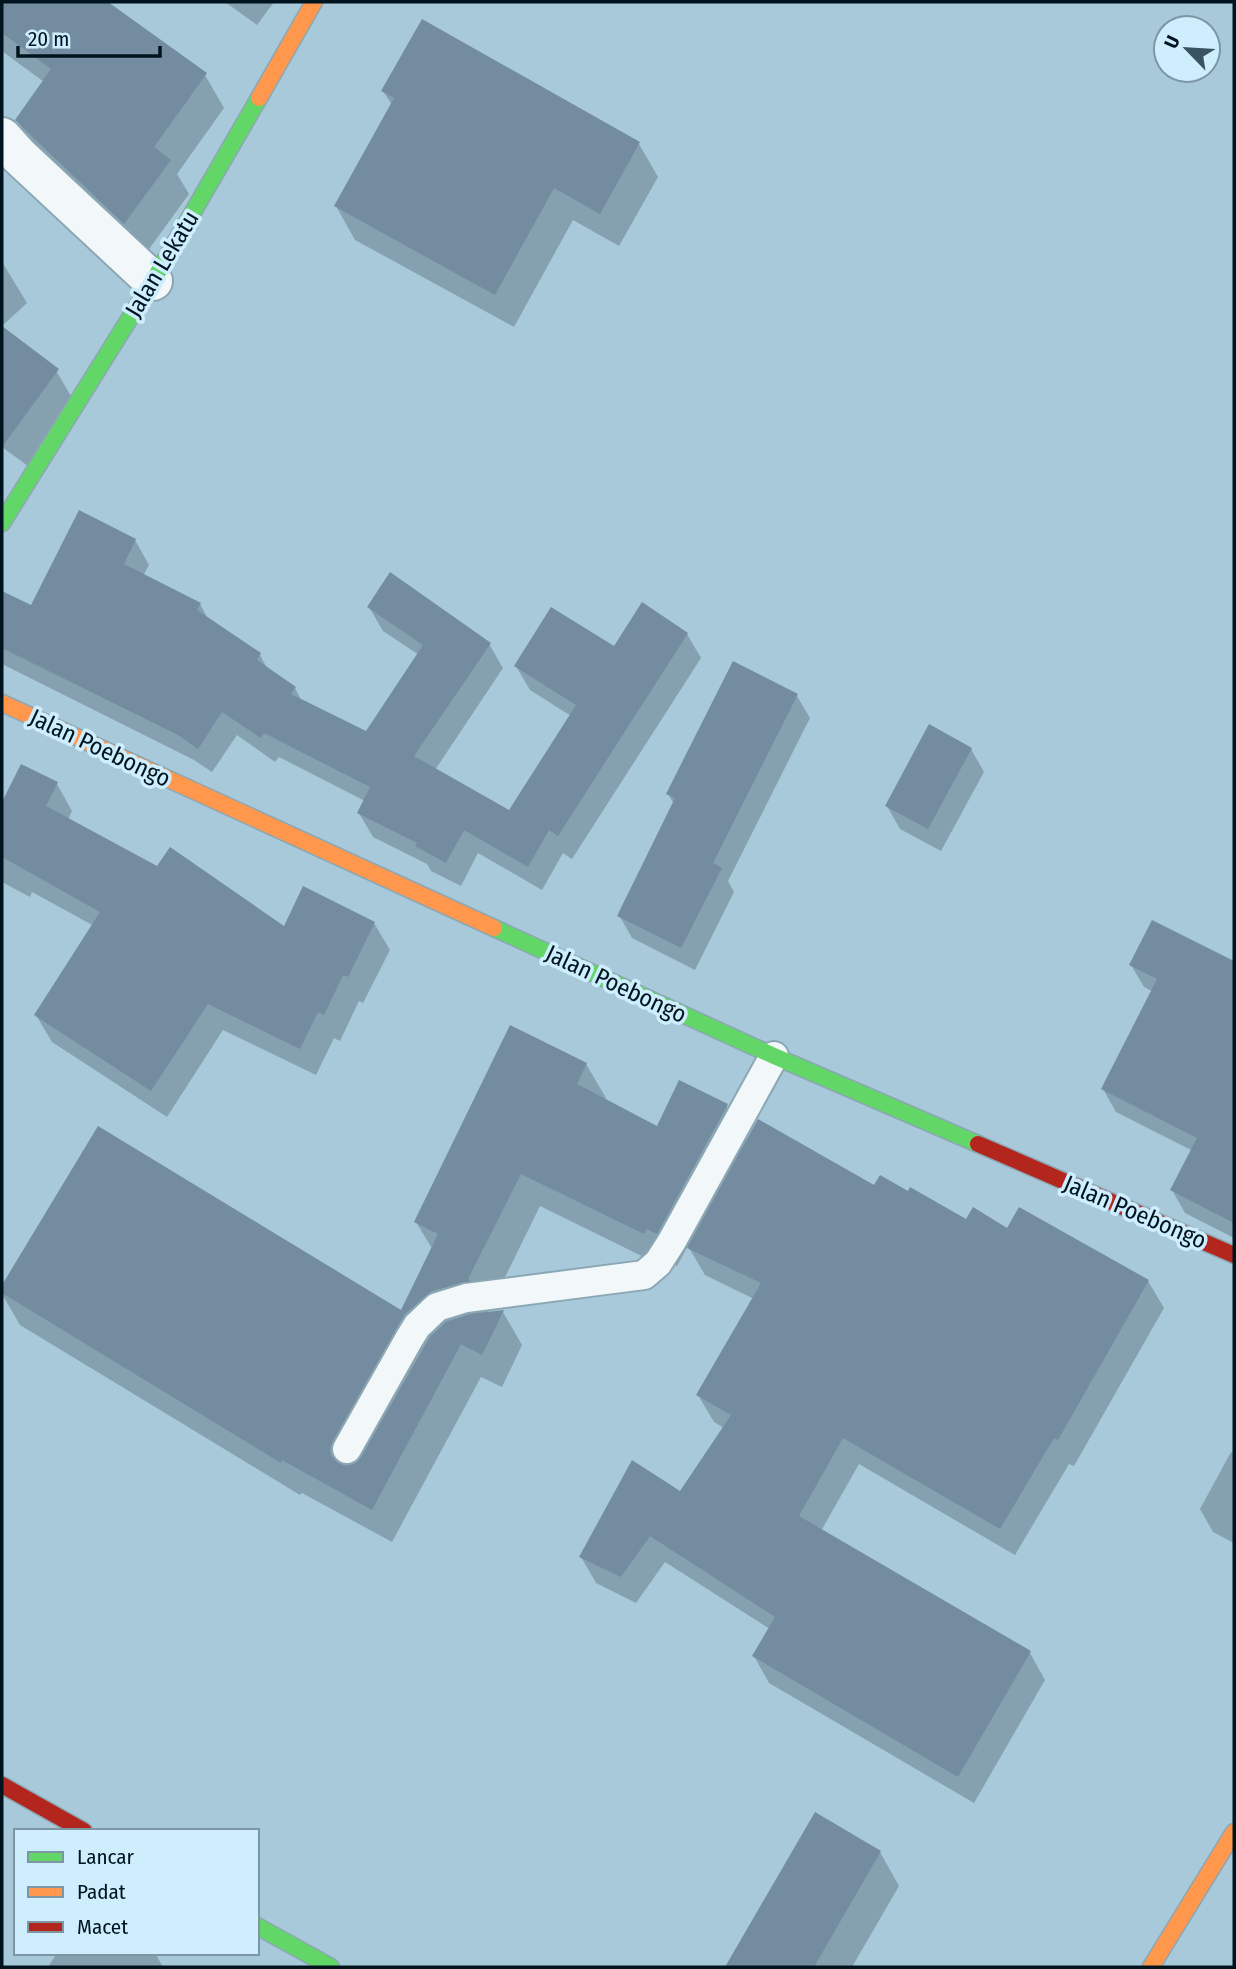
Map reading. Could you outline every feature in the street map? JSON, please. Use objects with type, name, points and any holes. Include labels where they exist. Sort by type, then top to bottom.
[{"type":"main road","name":"Jalan Lekatu","points":[[2,523],[153,281],[314,2]]},
{"type":"main road","name":"Jalan Poebongo","points":[[2,703],[774,1056],[1234,1255]]},
{"type":"main road","points":[[2,1785],[80,1829]]},
{"type":"main road","points":[[1151,1967],[1234,1832]]},
{"type":"main road","points":[[259,1927],[331,1967]]},
{"type":"street","points":[[2,137],[153,281]]},
{"type":"lane","points":[[347,1449],[417,1326],[437,1307],[466,1298],[644,1275],[651,1269],[672,1241],[774,1056]]},
{"type":"building","points":[[2,2],[108,2],[207,73],[154,147],[171,160],[124,224],[15,120],[51,69],[2,33]]},
{"type":"building","points":[[422,19],[640,142],[600,214],[554,188],[495,295],[334,206],[394,98],[381,91]]},
{"type":"building","points":[[2,326],[59,369],[2,447]]},
{"type":"building","points":[[79,510],[136,539],[124,564],[201,603],[197,610],[261,653],[257,660],[296,687],[291,694],[366,731],[423,645],[367,607],[390,572],[491,643],[414,756],[509,810],[576,705],[514,666],[551,607],[614,646],[642,602],[688,633],[558,836],[549,830],[528,867],[464,830],[446,863],[415,846],[417,843],[357,813],[370,787],[264,733],[261,738],[222,712],[198,749],[178,735],[2,648],[2,591],[31,605]]},
{"type":"building","points":[[733,661],[798,694],[713,863],[722,868],[681,948],[617,916],[675,798],[666,794]]},
{"type":"building","points":[[929,724],[972,748],[928,829],[885,806]]},
{"type":"building","points":[[21,764],[58,782],[46,806],[157,866],[170,847],[284,926],[303,886],[375,922],[348,977],[343,975],[324,1015],[318,1012],[300,1049],[208,1004],[151,1091],[34,1015],[100,912],[2,857],[2,802]]},
{"type":"building","points":[[1152,920],[1234,961],[1234,1223],[1170,1190],[1197,1138],[1101,1089],[1157,979],[1129,965]]},
{"type":"building","points":[[510,1025],[587,1063],[577,1084],[657,1126],[679,1080],[728,1104],[657,1234],[647,1229],[644,1234],[521,1174],[468,1279],[471,1281],[432,1291],[405,1314],[333,1441],[330,1450],[338,1463],[346,1466],[356,1463],[430,1337],[446,1322],[470,1314],[504,1310],[482,1355],[461,1344],[372,1510],[282,1460],[281,1463],[2,1293],[2,1285],[98,1126],[401,1310],[438,1234],[414,1222]]},
{"type":"building","points":[[758,1119],[874,1185],[880,1175],[908,1191],[910,1187],[966,1219],[973,1207],[1007,1228],[1019,1207],[1149,1280],[1058,1440],[1054,1438],[1000,1529],[843,1438],[799,1516],[1031,1651],[958,1777],[752,1656],[775,1617],[650,1536],[621,1577],[579,1557],[632,1460],[680,1491],[731,1415],[696,1395],[761,1283],[687,1248]]},
{"type":"building","points":[[815,1812],[881,1851],[814,1967],[725,1967]]},
{"type":"traffic: fast","points":[[2,523],[153,281],[259,98]]},
{"type":"traffic: fast","points":[[494,928],[774,1056],[978,1144]]},
{"type":"traffic: fast","points":[[259,1927],[331,1967]]},
{"type":"traffic: slow","points":[[259,98],[314,2]]},
{"type":"traffic: slow","points":[[2,703],[494,928]]},
{"type":"traffic: slow","points":[[1151,1967],[1234,1832]]},
{"type":"traffic: jam","points":[[978,1144],[1234,1255]]},
{"type":"traffic: jam","points":[[2,1785],[80,1829]]}]
